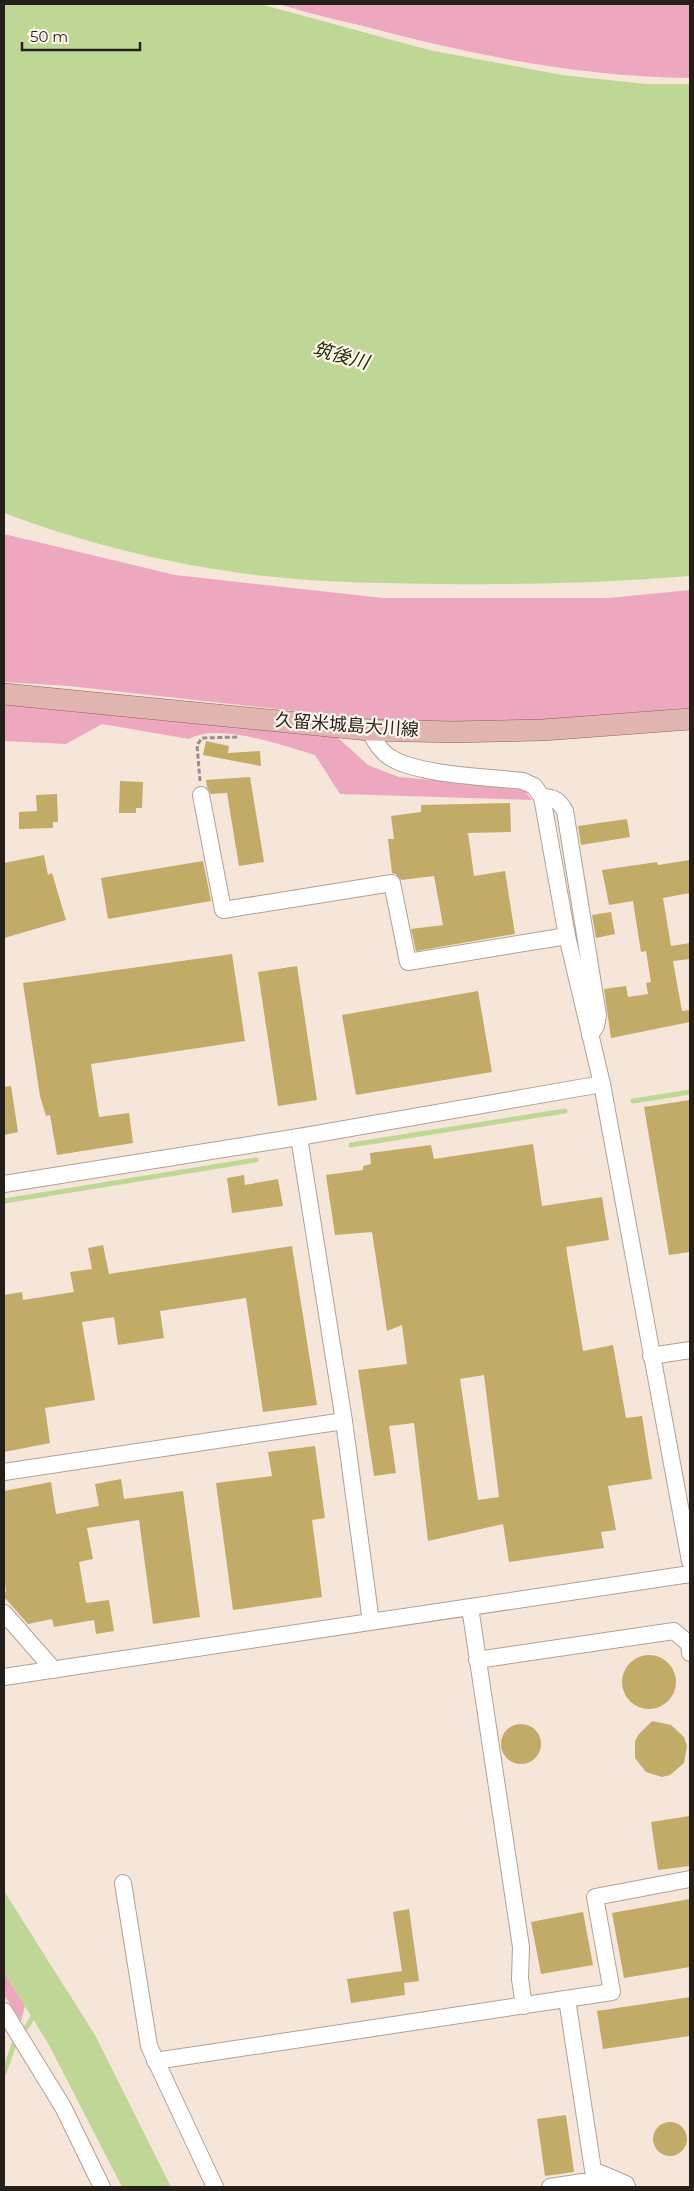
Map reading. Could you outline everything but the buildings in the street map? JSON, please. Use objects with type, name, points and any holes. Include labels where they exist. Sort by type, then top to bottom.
[{"type":"main road","name":"久留米城島大川線","points":[[4,694],[369,730],[452,732],[543,730],[690,719]]},
{"type":"street","points":[[369,730],[378,747],[392,759],[417,768],[523,781],[534,786],[542,797],[567,936],[602,1084],[690,1561]]},
{"type":"street","points":[[201,795],[223,910],[392,883],[408,962],[567,936]]},
{"type":"street","points":[[542,797],[552,797],[559,802],[565,812],[598,1015],[596,1026],[590,1035]]},
{"type":"street","points":[[4,1184],[300,1137],[602,1084]]},
{"type":"street","points":[[300,1137],[344,1421],[371,1622]]},
{"type":"street","points":[[651,1356],[690,1350]]},
{"type":"street","points":[[4,1472],[344,1421]]},
{"type":"street","points":[[4,1677],[690,1574]]},
{"type":"street","points":[[470,1607],[522,1948],[520,1978],[524,2006]]},
{"type":"street","points":[[4,1613],[54,1670]]},
{"type":"street","points":[[477,1660],[674,1631],[689,1644],[690,1653]]},
{"type":"street","points":[[155,2061],[612,1992],[595,1897],[690,1879]]},
{"type":"street","points":[[124,1883],[148,2046],[215,2187]]},
{"type":"street","points":[[567,1999],[594,2170],[626,2184],[627,2187]]},
{"type":"street","points":[[8,2020],[26,2044],[63,2107],[102,2187]]},
{"type":"street","points":[[550,2187],[609,2178]]},
{"type":"path","points":[[201,795],[197,745],[202,738],[240,737]]},
{"type":"shaded area","points":[[279,4],[690,4],[690,78],[608,74],[527,63],[446,47]]},
{"type":"shaded area","points":[[4,534],[175,575],[383,598],[609,598],[690,590],[690,708],[540,720],[394,722],[69,686],[4,682]]},
{"type":"shaded area","points":[[4,704],[336,736],[368,765],[399,777],[522,788],[532,800],[340,794],[315,755],[234,734],[202,734],[189,739],[102,724],[66,744],[4,741]]},
{"type":"shaded area","points":[[4,1972],[25,2006],[21,2021],[4,1995]]},
{"type":"water","name":"筑後川","points":[[4,4],[260,4],[429,50],[562,75],[645,84],[690,84],[690,576],[597,582],[503,584],[337,582],[296,579],[206,568],[137,554],[36,525],[4,513]]},
{"type":"water","points":[[4,1891],[95,2035],[171,2187],[122,2187],[49,2045],[4,1972]]},
{"type":"waterway","points":[[633,1101],[690,1092]]},
{"type":"waterway","points":[[351,1145],[565,1111]]},
{"type":"waterway","points":[[4,1201],[256,1160]]},
{"type":"waterway","points":[[4,2073],[14,2044],[35,2012]]}]
